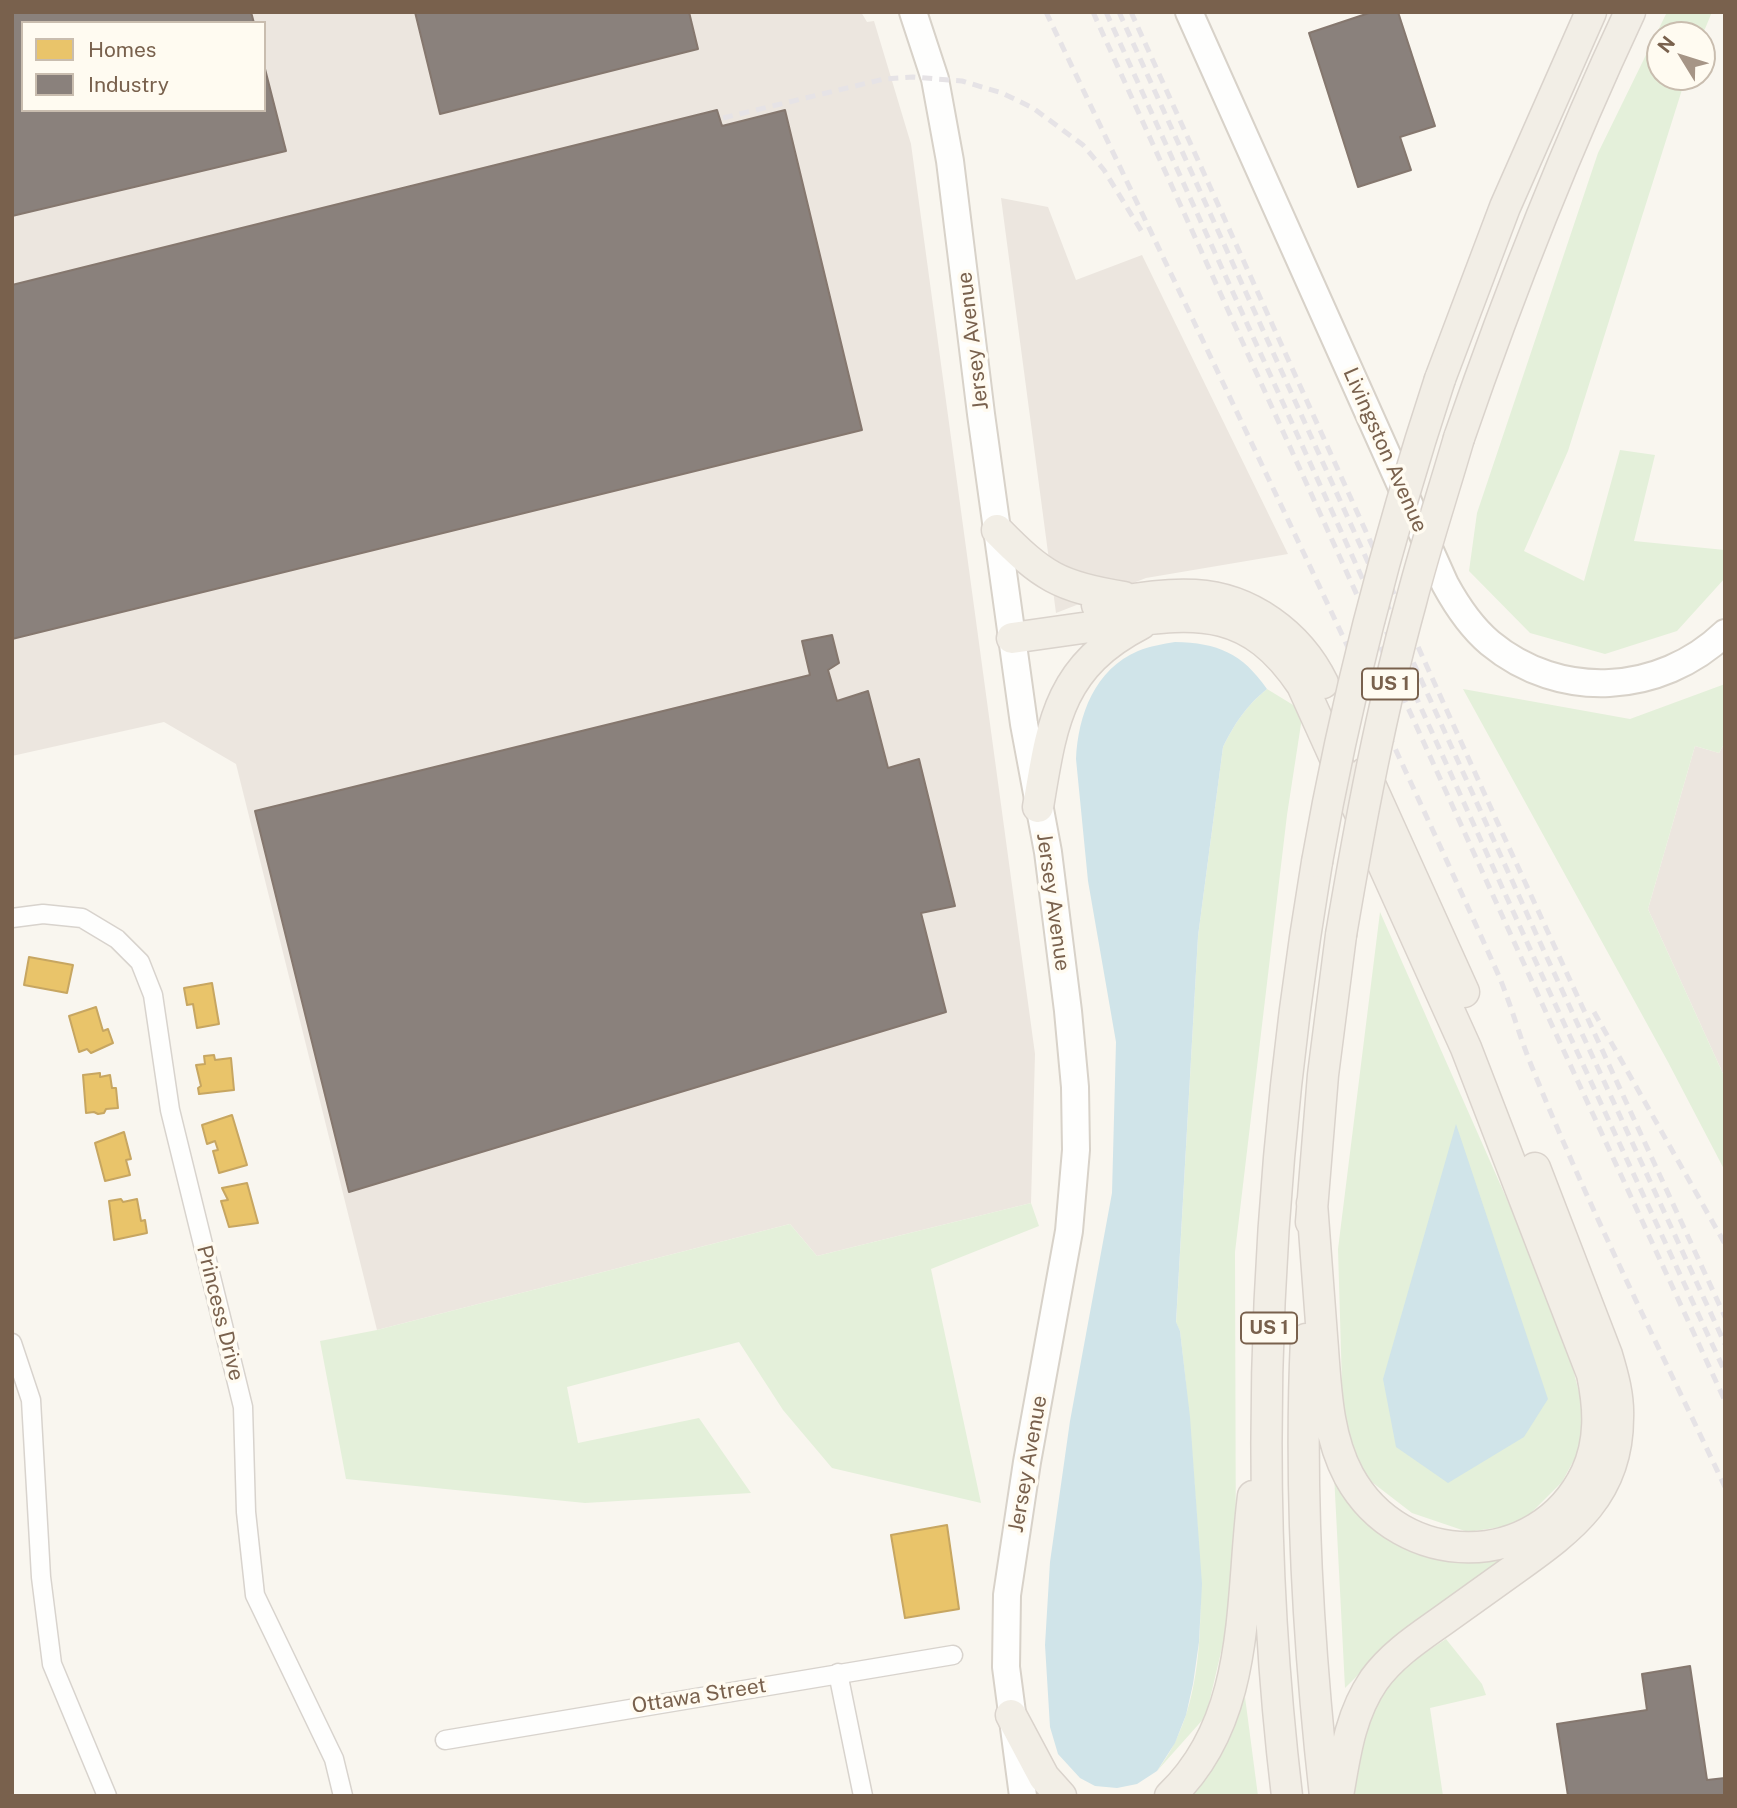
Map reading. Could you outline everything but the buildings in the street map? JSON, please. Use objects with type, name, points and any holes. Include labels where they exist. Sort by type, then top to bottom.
[{"type":"highway","points":[[1556,88],[1580,12]]},
{"type":"highway","name":"US 1","points":[[1287,1796],[1272,1608],[1266,1388],[1272,1240],[1282,1114],[1317,862],[1352,688],[1384,559],[1440,379],[1481,265],[1591,12]]},
{"type":"highway","name":"US 1","points":[[1325,1796],[1311,1656],[1304,1527],[1303,1398],[1312,1203],[1323,1075],[1341,935],[1367,792],[1396,659],[1410,601],[1459,439],[1546,200],[1630,12]]},
{"type":"highway","points":[[997,530],[1028,561],[1053,579],[1146,608],[1201,616],[1231,624],[1259,638],[1293,672],[1308,696],[1471,1060],[1592,1374],[1598,1419],[1587,1471],[1572,1496],[1549,1520],[1520,1538],[1467,1548],[1449,1547],[1403,1532],[1376,1513],[1365,1500],[1342,1461],[1330,1418],[1312,1203]]},
{"type":"highway","points":[[1011,629],[1146,608],[1193,595],[1239,604],[1281,629],[1301,648],[1315,669],[1418,888],[1483,1037],[1602,1336],[1615,1385],[1618,1416],[1615,1448],[1604,1480],[1588,1508],[1559,1538],[1409,1644],[1376,1678],[1355,1716],[1346,1746],[1338,1796]]},
{"type":"highway","points":[[1038,807],[1051,734],[1072,683],[1081,670],[1101,650],[1123,634],[1146,608]]},
{"type":"highway","points":[[1170,1796],[1193,1772],[1203,1756],[1221,1716],[1234,1676],[1242,1633],[1248,1538],[1266,1388]]},
{"type":"highway","points":[[1011,1715],[1044,1777],[1062,1796]]},
{"type":"main road","name":"Jersey Avenue","points":[[913,12],[935,79],[945,127],[997,530],[1038,807],[1048,852],[1071,1034],[1076,1140],[1065,1257],[1025,1473],[1007,1595],[1006,1667],[1023,1796]]},
{"type":"main road","name":"Livingston Avenue","points":[[1189,12],[1445,584],[1475,629],[1503,653],[1536,671],[1594,685],[1613,685],[1669,671],[1699,655],[1725,633]]},
{"type":"street","name":"Princess Drive","points":[[12,918],[43,914],[82,918],[117,939],[140,962],[153,995],[170,1110],[243,1407],[246,1512],[255,1595],[334,1759],[343,1796]]},
{"type":"street","points":[[12,1343],[31,1400],[41,1577],[52,1664],[107,1796]]},
{"type":"street","name":"Ottawa Street","points":[[445,1740],[953,1656]]},
{"type":"street","points":[[838,1673],[863,1796]]},
{"type":"shaded area","points":[[12,12],[861,12],[867,22],[874,21],[911,144],[1035,1054],[1031,1203],[817,1256],[790,1224],[377,1330],[236,764],[164,722],[12,756]]},
{"type":"shaded area","points":[[1001,198],[1048,207],[1076,280],[1142,255],[1288,554],[1146,578],[1056,613]]},
{"type":"shaded area","points":[[1175,642],[1204,645],[1228,652],[1248,667],[1267,689],[1242,715],[1223,747],[1198,936],[1176,1322],[1180,1331],[1190,1417],[1202,1584],[1199,1642],[1186,1715],[1175,1743],[1157,1771],[1137,1784],[1117,1788],[1095,1786],[1080,1778],[1058,1754],[1050,1727],[1045,1645],[1050,1562],[1070,1421],[1112,1193],[1116,1042],[1088,881],[1076,759],[1085,710],[1100,681],[1110,669],[1138,651]]},
{"type":"shaded area","points":[[1725,742],[1725,1078],[1648,909],[1695,746],[1719,753]]},
{"type":"shaded area","points":[[1456,1124],[1548,1399],[1524,1437],[1448,1483],[1396,1447],[1383,1379]]},
{"type":"green space","points":[[1667,12],[1712,12],[1708,21],[1663,21]]},
{"type":"green space","points":[[1646,55],[1646,91],[1682,91],[1568,451],[1524,551],[1584,581],[1620,450],[1655,455],[1634,541],[1725,550],[1725,578],[1677,631],[1605,654],[1530,633],[1469,571],[1477,513],[1598,153]]},
{"type":"green space","points":[[1725,684],[1725,742],[1719,753],[1695,746],[1648,909],[1725,1078],[1725,1171],[1463,689],[1630,719]]},
{"type":"green space","points":[[1267,689],[1303,711],[1287,815],[1235,1252],[1236,1588],[1206,1716],[1157,1771],[1172,1748],[1185,1718],[1198,1659],[1200,1628],[1200,1565],[1193,1463],[1180,1331],[1176,1323],[1198,936],[1223,747],[1242,715]]},
{"type":"green space","points":[[1380,912],[1562,1324],[1582,1405],[1584,1441],[1562,1482],[1520,1524],[1468,1532],[1412,1513],[1364,1476],[1343,1419],[1338,1249]]},
{"type":"green space","points":[[1031,1203],[1039,1226],[931,1269],[981,1503],[832,1468],[783,1410],[739,1342],[567,1387],[578,1443],[699,1418],[751,1493],[585,1503],[346,1479],[320,1341],[377,1330],[790,1224],[817,1256]]},
{"type":"green space","points":[[1334,1474],[1364,1520],[1403,1548],[1457,1560],[1504,1559],[1374,1659],[1345,1688]]},
{"type":"green space","points":[[1446,1639],[1482,1684],[1486,1695],[1430,1708],[1443,1796],[1354,1796],[1362,1724],[1394,1673]]},
{"type":"green space","points":[[1245,1697],[1258,1796],[1187,1796],[1216,1761]]},
{"type":"railway","points":[[1046,12],[1273,487],[1440,845],[1500,978],[1529,1059],[1579,1177],[1725,1487]]},
{"type":"railway","points":[[1093,12],[1725,1401]]},
{"type":"railway","points":[[1106,12],[1550,993],[1725,1372]]},
{"type":"railway","points":[[1119,12],[1725,1344]]},
{"type":"railway","points":[[1131,12],[1495,817],[1725,1317]]},
{"type":"railway","points":[[723,118],[884,79],[913,77],[962,81],[1002,93],[1033,108],[1083,145],[1104,170],[1142,232]]},
{"type":"railway","points":[[1594,1012],[1725,1244]]}]
